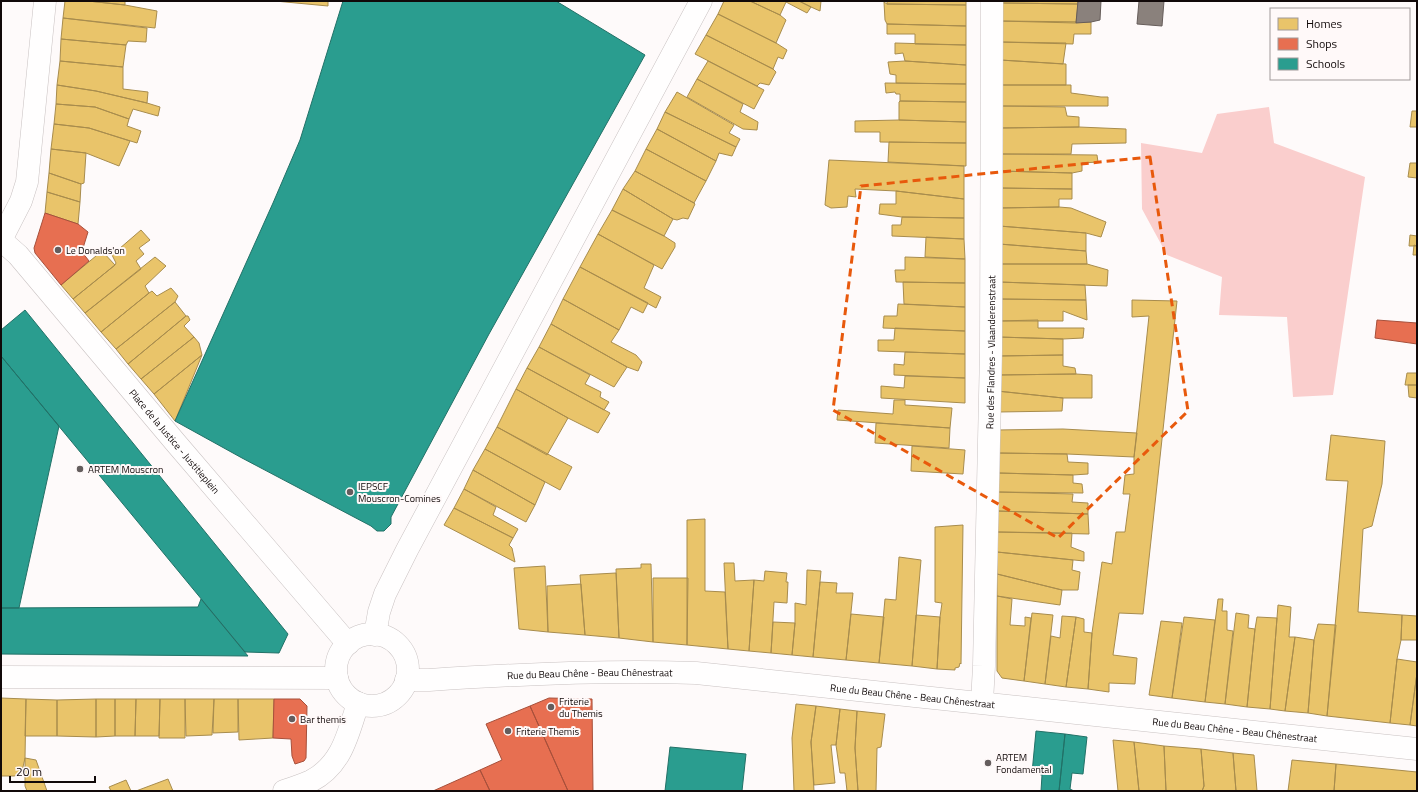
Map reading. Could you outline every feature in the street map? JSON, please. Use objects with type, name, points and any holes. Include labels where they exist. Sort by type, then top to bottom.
[{"type":"street","points":[[1,240],[22,201],[26,182],[46,1]]},
{"type":"street","points":[[375,635],[379,612],[383,600],[407,550],[701,1]]},
{"type":"street","name":"Rue des Flandres - Vlaanderenstraat","points":[[982,702],[991,351],[992,1]]},
{"type":"street","name":"Place de la Justice - Justitieplein","points":[[1,240],[18,255],[348,644]]},
{"type":"street","points":[[375,635],[388,639],[399,647],[406,659],[407,673],[404,686],[397,695],[387,702],[376,706],[358,703],[347,696],[339,684],[336,670],[339,656],[348,644],[360,636],[375,635]]},
{"type":"street","name":"Rue du Beau Chêne - Beau Chênestraat","points":[[406,680],[600,672],[696,673],[1417,749]]},
{"type":"street","points":[[1,677],[337,678]]},
{"type":"street","points":[[284,791],[311,781],[333,764],[340,755],[346,741],[358,703]]},
{"type":"highlighted area","points":[[1150,157],[1188,411],[1058,538],[833,410],[861,186]]},
{"type":"shaded area","points":[[1269,107],[1274,143],[1365,177],[1333,395],[1293,397],[1287,317],[1219,315],[1222,277],[1167,255],[1142,209],[1141,143],[1202,153],[1217,114]]},
{"type":"building: Homes","points":[[65,1],[88,1],[125,5],[157,11],[155,28],[63,18]]},
{"type":"building: Homes","points":[[88,1],[125,1],[125,5]]},
{"type":"building: Homes","points":[[275,1],[328,1],[328,6]]},
{"type":"building: Homes","points":[[724,1],[750,1],[780,15],[786,20],[776,43],[718,14]]},
{"type":"building: Homes","points":[[750,1],[799,1],[811,7],[807,13],[786,2],[780,15]]},
{"type":"building: Homes","points":[[799,1],[821,1],[820,11],[811,7]]},
{"type":"building: Homes","points":[[887,1],[966,1],[966,5],[887,4]]},
{"type":"building: Homes","points":[[1001,1],[1078,1],[1078,4],[1001,3]]},
{"type":"building: Homes","points":[[884,2],[887,4],[966,5],[966,26],[887,24],[885,20]]},
{"type":"building: Homes","points":[[1001,3],[1078,4],[1076,23],[1000,21]]},
{"type":"building: Homes","points":[[718,14],[787,50],[783,59],[778,57],[773,69],[706,35]]},
{"type":"building: Homes","points":[[63,18],[147,28],[146,42],[128,41],[126,45],[61,39]]},
{"type":"building: Homes","points":[[1000,21],[1091,22],[1091,34],[1074,34],[1073,44],[1000,42]]},
{"type":"building: Homes","points":[[887,24],[966,26],[966,45],[915,44],[915,34],[887,34]]},
{"type":"building: Homes","points":[[706,35],[773,69],[776,72],[769,85],[760,83],[757,86],[695,54]]},
{"type":"building: Homes","points":[[61,39],[126,45],[123,67],[60,61]]},
{"type":"building: Homes","points":[[1000,42],[1066,43],[1063,64],[1000,60]]},
{"type":"building: Homes","points":[[895,43],[966,45],[966,65],[905,61],[903,53],[895,54]]},
{"type":"building: Homes","points":[[1000,60],[1066,64],[1066,85],[1000,85]]},
{"type":"building: Homes","points":[[60,61],[123,67],[123,89],[148,92],[147,103],[96,91],[57,85]]},
{"type":"building: Homes","points":[[708,61],[764,90],[754,109],[697,79]]},
{"type":"building: Homes","points":[[905,61],[966,65],[966,84],[896,83],[896,75],[890,74],[888,62]]},
{"type":"building: Homes","points":[[697,79],[743,104],[740,112],[758,122],[757,130],[743,129],[687,97]]},
{"type":"building: Homes","points":[[885,83],[966,84],[966,102],[900,101],[900,94],[896,94],[895,92],[886,93]]},
{"type":"building: Homes","points":[[57,85],[96,91],[147,103],[160,107],[158,116],[133,109],[129,119],[95,107],[56,104]]},
{"type":"building: Homes","points":[[1000,85],[1071,85],[1071,93],[1108,97],[1108,106],[1000,106]]},
{"type":"building: Homes","points":[[677,92],[734,125],[729,133],[740,139],[736,147],[665,112]]},
{"type":"building: Homes","points":[[900,101],[966,102],[966,122],[899,120]]},
{"type":"building: Homes","points":[[56,104],[95,107],[129,119],[127,126],[141,131],[137,143],[89,128],[54,124]]},
{"type":"building: Homes","points":[[1000,106],[1065,107],[1067,116],[1079,117],[1079,127],[1000,128]]},
{"type":"building: Homes","points":[[1412,111],[1417,111],[1417,127],[1410,127]]},
{"type":"building: Homes","points":[[665,112],[736,147],[732,156],[719,153],[716,161],[657,129]]},
{"type":"building: Homes","points":[[899,120],[966,122],[966,143],[880,142],[880,132],[855,132],[855,121]]},
{"type":"building: Homes","points":[[54,124],[89,128],[130,141],[119,166],[86,153],[51,149]]},
{"type":"building: Homes","points":[[1079,127],[1126,129],[1126,143],[1072,144],[1071,154],[1000,154],[1000,128]]},
{"type":"building: Homes","points":[[657,129],[716,161],[706,181],[646,149]]},
{"type":"building: Homes","points":[[889,142],[966,143],[966,166],[888,162]]},
{"type":"building: Homes","points":[[51,149],[86,153],[84,183],[81,184],[49,173]]},
{"type":"building: Homes","points":[[646,149],[706,181],[694,203],[635,171]]},
{"type":"building: Homes","points":[[1000,154],[1097,155],[1098,162],[1082,163],[1082,171],[1072,173],[999,171]]},
{"type":"building: Homes","points":[[829,160],[964,166],[964,199],[896,191],[855,189],[856,197],[848,196],[847,207],[831,208],[825,205]]},
{"type":"building: Homes","points":[[1410,163],[1417,163],[1417,178],[1408,177]]},
{"type":"building: Homes","points":[[635,171],[694,203],[695,204],[688,219],[673,219],[623,189]]},
{"type":"building: Homes","points":[[999,171],[1072,173],[1072,189],[999,188]]},
{"type":"building: Homes","points":[[49,173],[81,184],[80,202],[47,192]]},
{"type":"building: Homes","points":[[999,188],[1072,189],[1072,199],[1059,199],[1059,207],[999,208]]},
{"type":"building: Homes","points":[[623,189],[673,219],[664,236],[612,210]]},
{"type":"building: Homes","points":[[896,191],[964,199],[964,218],[902,217],[879,214],[880,204],[896,204]]},
{"type":"building: Homes","points":[[47,192],[80,202],[78,224],[45,213]]},
{"type":"building: Homes","points":[[999,208],[1071,208],[1106,222],[1101,237],[1086,233],[999,226]]},
{"type":"building: Homes","points":[[612,210],[675,243],[675,247],[662,269],[598,234]]},
{"type":"building: Homes","points":[[902,217],[964,218],[964,239],[892,236],[892,225],[901,225]]},
{"type":"building: Homes","points":[[999,226],[1086,233],[1086,251],[999,244]]},
{"type":"building: Homes","points":[[141,230],[150,240],[139,248],[144,254],[136,261],[141,269],[85,313],[73,299],[115,265],[116,263],[112,255]]},
{"type":"building: Homes","points":[[598,234],[654,265],[644,288],[661,297],[656,308],[580,267]]},
{"type":"building: Homes","points":[[1410,235],[1417,236],[1417,246],[1409,246]]},
{"type":"building: Homes","points":[[926,237],[964,239],[965,259],[925,257]]},
{"type":"building: Homes","points":[[999,244],[1086,251],[1087,264],[999,264]]},
{"type":"building: Homes","points":[[1414,245],[1417,246],[1417,255],[1413,255]]},
{"type":"building: Homes","points":[[102,251],[115,265],[73,299],[61,285]]},
{"type":"building: Homes","points":[[155,257],[166,266],[145,286],[149,293],[101,332],[85,313]]},
{"type":"building: Homes","points":[[905,257],[965,259],[965,283],[896,282],[895,270],[905,270]]},
{"type":"building: Homes","points":[[999,264],[1087,264],[1108,270],[1107,286],[999,282]]},
{"type":"building: Homes","points":[[580,267],[648,303],[643,313],[631,307],[619,330],[563,299]]},
{"type":"building: Homes","points":[[903,282],[965,283],[965,307],[904,304]]},
{"type":"building: Homes","points":[[999,282],[1085,285],[1086,300],[998,299]]},
{"type":"building: Homes","points":[[171,288],[178,296],[175,302],[116,349],[101,332],[152,291],[157,296]]},
{"type":"building: Homes","points":[[563,299],[619,330],[611,342],[636,355],[642,362],[638,371],[627,367],[551,324]]},
{"type":"building: Homes","points":[[998,299],[1086,300],[1087,320],[1063,311],[1063,321],[998,321]]},
{"type":"building: Homes","points":[[1132,300],[1177,301],[1143,614],[1119,613],[1113,655],[1137,658],[1135,684],[1109,683],[1109,692],[1088,689],[1092,633],[1102,562],[1112,564],[1116,532],[1125,532],[1130,494],[1123,494],[1125,475],[1134,474],[1134,457],[1149,316],[1132,317]]},
{"type":"building: Homes","points":[[175,302],[186,316],[128,364],[116,349]]},
{"type":"building: Homes","points":[[898,304],[965,307],[965,331],[883,328],[884,316],[897,316]]},
{"type":"building: Homes","points":[[186,316],[188,316],[190,320],[184,326],[194,337],[141,379],[128,364]]},
{"type":"building: Homes","points":[[1038,320],[1038,328],[1084,328],[1083,338],[1063,339],[998,337],[998,321]]},
{"type":"building: Homes","points":[[551,324],[627,367],[614,387],[539,347]]},
{"type":"building: Homes","points":[[895,328],[965,331],[965,354],[878,351],[878,340],[894,340]]},
{"type":"building: Homes","points":[[194,337],[199,343],[202,355],[154,394],[141,379]]},
{"type":"building: Homes","points":[[998,337],[1063,339],[1063,355],[998,356]]},
{"type":"building: Homes","points":[[539,347],[590,375],[585,384],[601,392],[600,397],[609,402],[604,410],[527,368]]},
{"type":"building: Homes","points":[[905,352],[965,354],[965,378],[894,375],[894,364],[904,365]]},
{"type":"building: Homes","points":[[202,355],[175,421],[154,394]]},
{"type":"building: Homes","points":[[1063,355],[1063,366],[1075,368],[1076,374],[998,375],[998,356]]},
{"type":"building: Homes","points":[[527,368],[610,413],[598,433],[516,389]]},
{"type":"building: Homes","points":[[1407,373],[1417,373],[1417,385],[1405,385]]},
{"type":"building: Homes","points":[[998,375],[1092,375],[1092,398],[1063,398],[997,391]]},
{"type":"building: Homes","points":[[905,376],[965,378],[965,403],[881,398],[881,386],[904,388]]},
{"type":"building: Homes","points":[[1408,385],[1417,385],[1417,398],[1409,397]]},
{"type":"building: Homes","points":[[516,389],[568,418],[547,455],[497,427]]},
{"type":"building: Homes","points":[[997,391],[1063,398],[1062,411],[998,412]]},
{"type":"building: Homes","points":[[894,400],[905,400],[905,405],[952,408],[950,428],[837,420],[838,410],[893,414]]},
{"type":"building: Homes","points":[[876,423],[950,428],[949,448],[875,443]]},
{"type":"building: Homes","points":[[497,427],[572,467],[560,490],[485,449]]},
{"type":"building: Homes","points":[[1063,429],[1137,433],[1134,457],[997,453],[997,430]]},
{"type":"building: Homes","points":[[1331,435],[1385,441],[1382,484],[1372,526],[1363,529],[1358,612],[1402,615],[1401,640],[1397,659],[1390,723],[1327,716],[1348,481],[1326,480]]},
{"type":"building: Homes","points":[[912,446],[965,450],[963,474],[911,471]]},
{"type":"building: Homes","points":[[485,449],[545,482],[535,505],[473,470]]},
{"type":"building: Homes","points":[[997,453],[1067,454],[1068,462],[1088,463],[1088,474],[998,473]]},
{"type":"building: Homes","points":[[473,470],[535,505],[526,522],[464,489]]},
{"type":"building: Homes","points":[[998,473],[1073,475],[1073,483],[1082,484],[1083,493],[997,492]]},
{"type":"building: Homes","points":[[464,489],[496,507],[493,515],[518,529],[513,538],[454,508]]},
{"type":"building: Homes","points":[[997,492],[1073,494],[1072,502],[1088,503],[1088,514],[997,511]]},
{"type":"building: Homes","points":[[454,508],[513,538],[509,545],[512,548],[515,562],[444,525]]},
{"type":"building: Homes","points":[[997,511],[1088,514],[1089,534],[997,532]]},
{"type":"building: Homes","points":[[705,519],[705,591],[725,592],[728,649],[687,645],[687,520]]},
{"type":"building: Homes","points":[[963,525],[961,664],[960,663],[959,667],[955,668],[955,670],[937,669],[942,603],[935,602],[935,527]]},
{"type":"building: Homes","points":[[997,532],[1072,533],[1071,547],[1084,552],[1084,561],[997,552]]},
{"type":"building: Homes","points":[[997,552],[1073,560],[1072,570],[1080,572],[1078,590],[1062,590],[997,574]]},
{"type":"building: Homes","points":[[899,557],[921,560],[912,666],[879,663],[885,599],[896,600]]},
{"type":"building: Homes","points":[[724,563],[734,563],[735,581],[754,580],[749,651],[728,649]]},
{"type":"building: Homes","points":[[641,564],[651,564],[653,642],[619,638],[616,569],[641,568]]},
{"type":"building: Homes","points":[[545,566],[548,632],[519,629],[514,568]]},
{"type":"building: Homes","points":[[807,570],[821,571],[813,657],[792,655],[795,603],[806,605]]},
{"type":"building: Homes","points":[[765,571],[787,573],[786,582],[788,582],[787,603],[774,602],[771,653],[749,651],[754,580],[764,581]]},
{"type":"building: Homes","points":[[616,573],[619,638],[585,635],[580,575]]},
{"type":"building: Homes","points":[[997,574],[1062,590],[1060,605],[997,596]]},
{"type":"building: Homes","points":[[653,578],[688,578],[687,645],[653,642]]},
{"type":"building: Homes","points":[[820,582],[837,583],[836,593],[853,593],[846,660],[813,657]]},
{"type":"building: Homes","points":[[581,584],[585,635],[548,632],[547,586]]},
{"type":"building: Homes","points":[[997,596],[1012,599],[1010,625],[1025,626],[1025,617],[1031,618],[1024,681],[1002,678],[997,671]]},
{"type":"building: Homes","points":[[1218,599],[1223,599],[1222,611],[1227,611],[1227,630],[1233,631],[1225,704],[1205,702]]},
{"type":"building: Homes","points":[[1278,605],[1291,607],[1289,637],[1295,637],[1285,711],[1270,709]]},
{"type":"building: Homes","points":[[1032,613],[1053,615],[1045,684],[1024,681]]},
{"type":"building: Homes","points":[[1236,613],[1249,615],[1248,628],[1255,629],[1247,707],[1225,704]]},
{"type":"building: Homes","points":[[851,614],[884,617],[879,663],[846,660]]},
{"type":"building: Homes","points":[[916,615],[940,617],[937,669],[912,666]]},
{"type":"building: Homes","points":[[1402,615],[1417,616],[1417,640],[1401,640]]},
{"type":"building: Homes","points":[[1062,616],[1076,617],[1066,687],[1045,684],[1051,636],[1060,638]]},
{"type":"building: Homes","points":[[1076,617],[1084,619],[1084,632],[1092,633],[1088,689],[1066,687]]},
{"type":"building: Homes","points":[[1184,617],[1215,620],[1205,702],[1172,698]]},
{"type":"building: Homes","points":[[1257,617],[1277,618],[1270,709],[1247,707]]},
{"type":"building: Homes","points":[[1161,621],[1182,623],[1172,698],[1149,695]]},
{"type":"building: Homes","points":[[773,622],[795,623],[792,655],[771,653]]},
{"type":"building: Homes","points":[[1318,624],[1336,625],[1327,716],[1308,713],[1314,640]]},
{"type":"building: Homes","points":[[1295,637],[1314,640],[1308,713],[1285,711]]},
{"type":"building: Homes","points":[[1397,659],[1417,662],[1417,673],[1410,725],[1390,723]]},
{"type":"building: Homes","points":[[1417,673],[1417,726],[1410,725]]},
{"type":"building: Homes","points":[[1,698],[26,699],[25,758],[21,776],[1,776]]},
{"type":"building: Homes","points":[[26,699],[57,700],[57,736],[25,736]]},
{"type":"building: Homes","points":[[96,699],[115,699],[115,736],[96,737]]},
{"type":"building: Homes","points":[[96,699],[96,737],[57,736],[57,700]]},
{"type":"building: Homes","points":[[115,699],[136,699],[135,736],[115,736]]},
{"type":"building: Homes","points":[[136,699],[160,699],[159,736],[135,736]]},
{"type":"building: Homes","points":[[160,699],[185,699],[185,738],[159,738]]},
{"type":"building: Homes","points":[[185,699],[214,699],[212,735],[186,736]]},
{"type":"building: Homes","points":[[214,699],[238,699],[238,732],[213,733]]},
{"type":"building: Homes","points":[[238,699],[274,699],[273,738],[239,740]]},
{"type":"building: Homes","points":[[796,704],[816,706],[811,742],[814,791],[794,791],[792,738]]},
{"type":"building: Homes","points":[[816,706],[840,709],[836,745],[831,745],[835,783],[814,785],[811,742]]},
{"type":"building: Homes","points":[[840,709],[857,711],[855,748],[858,791],[847,791],[845,773],[840,773],[836,745]]},
{"type":"building: Homes","points":[[857,711],[885,714],[881,747],[877,748],[876,791],[858,791],[855,748]]},
{"type":"building: Homes","points":[[1113,740],[1134,742],[1139,791],[1118,791]]},
{"type":"building: Homes","points":[[1134,742],[1164,746],[1166,791],[1139,791]]},
{"type":"building: Homes","points":[[1164,746],[1201,749],[1204,786],[1202,791],[1166,791]]},
{"type":"building: Homes","points":[[1201,749],[1233,753],[1236,791],[1202,791],[1204,786]]},
{"type":"building: Homes","points":[[1233,753],[1254,755],[1257,791],[1236,791]]},
{"type":"building: Homes","points":[[25,758],[36,760],[47,791],[27,791],[25,786]]},
{"type":"building: Homes","points":[[1292,760],[1336,764],[1334,791],[1288,791]]},
{"type":"building: Homes","points":[[1336,764],[1417,772],[1417,791],[1334,791]]},
{"type":"building: Homes","points":[[168,779],[173,791],[136,791]]},
{"type":"building: Homes","points":[[126,780],[131,791],[111,791],[109,787]]},
{"type":"building: Shops","name":"Le Donalds'on","points":[[45,213],[78,224],[88,232],[83,248],[79,248],[89,261],[61,285],[35,253],[34,248]]},
{"type":"building: Shops","points":[[1377,320],[1417,323],[1417,344],[1375,338]]},
{"type":"building: Shops","points":[[549,698],[592,699],[593,791],[568,791],[530,706]]},
{"type":"building: Shops","points":[[274,699],[300,699],[307,706],[306,758],[304,761],[295,764],[292,756],[291,739],[273,738]]},
{"type":"building: Shops","points":[[530,706],[568,791],[490,791],[480,770],[502,760],[486,724]]},
{"type":"building: Shops","points":[[480,770],[490,791],[433,791]]},
{"type":"building: Schools","points":[[343,1],[556,1],[645,55],[489,334],[391,517],[391,524],[384,531],[377,531],[371,526],[175,421],[300,140]]},
{"type":"building: Schools","points":[[25,310],[288,634],[279,653],[245,652],[1,356],[1,330]]},
{"type":"building: Schools","points":[[1,356],[59,426],[19,608],[1,608]]},
{"type":"building: Schools","points":[[201,599],[248,656],[1,654],[1,608],[198,607]]},
{"type":"building: Schools","points":[[1036,731],[1065,734],[1059,791],[1041,791],[1042,775],[1032,773]]},
{"type":"building: Schools","points":[[1065,734],[1087,737],[1083,774],[1072,773],[1070,789],[1074,791],[1059,791]]},
{"type":"building: Schools","points":[[670,747],[746,754],[742,791],[665,791]]},
{"type":"building: Industry","points":[[1078,1],[1101,1],[1100,20],[1076,23]]},
{"type":"building: Industry","points":[[1139,1],[1164,1],[1162,26],[1137,24]]},
{"type":"place","name":"Le Donalds'on","points":[[58,250]]},
{"type":"place","name":"ARTEM Mouscron","points":[[80,469]]},
{"type":"place","name":"IEPSCF Mouscron-Comines","points":[[350,492]]},
{"type":"place","name":"Friterie du Themis","points":[[551,707]]},
{"type":"place","name":"Bar themis","points":[[292,719]]},
{"type":"place","name":"Friterie Themis","points":[[508,731]]},
{"type":"place","name":"ARTEM Fondamental","points":[[988,763]]}]
